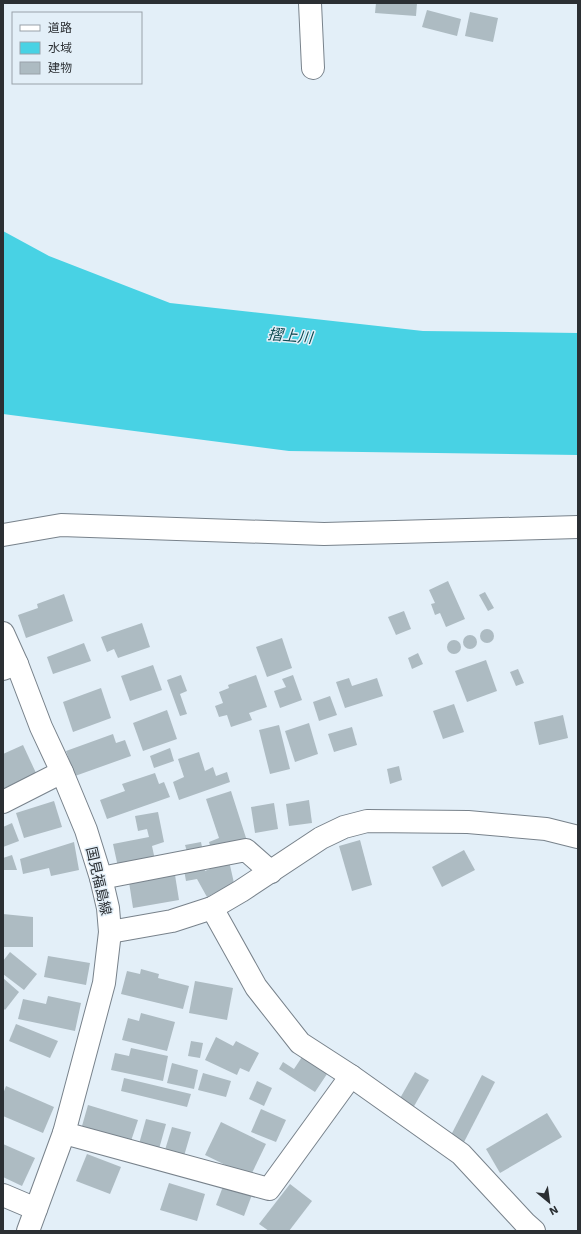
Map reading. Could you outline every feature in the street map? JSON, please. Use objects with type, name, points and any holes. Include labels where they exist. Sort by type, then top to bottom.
[{"type":"street","points":[[310,3],[313,68]]},
{"type":"street","points":[[3,535],[61,525],[324,534],[578,527]]},
{"type":"street","name":"国見福島線","points":[[3,633],[10,667],[62,772],[86,830],[101,878],[108,908],[110,932],[104,983],[64,1133],[28,1231]]},
{"type":"street","points":[[3,802],[62,772]]},
{"type":"street","points":[[110,932],[172,921],[212,908],[271,872],[321,838],[344,827],[367,821],[468,822],[546,830],[578,838]]},
{"type":"street","points":[[101,878],[246,850],[271,872]]},
{"type":"street","points":[[212,908],[256,987],[300,1043],[351,1076],[461,1154],[534,1231]]},
{"type":"street","points":[[64,1133],[269,1189],[351,1076]]},
{"type":"street","points":[[3,1195],[36,1209]]},
{"type":"water","name":"摺上川","points":[[3,231],[49,256],[170,303],[423,331],[578,333],[578,455],[289,451],[3,414]]},
{"type":"building","points":[[376,3],[417,3],[416,16],[375,13]]},
{"type":"building","points":[[427,10],[461,19],[457,36],[422,27]]},
{"type":"building","points":[[470,12],[498,18],[493,42],[465,36]]},
{"type":"building","points":[[448,581],[465,619],[446,627],[440,613],[435,615],[431,604],[435,603],[429,590]]},
{"type":"building","points":[[485,592],[494,608],[488,611],[479,595]]},
{"type":"building","points":[[64,594],[73,621],[26,638],[18,615],[38,608],[37,604]]},
{"type":"building","points":[[404,611],[411,629],[396,635],[388,617]]},
{"type":"building","points":[[142,623],[150,647],[118,658],[114,649],[107,652],[101,637]]},
{"type":"building","points":[[487,629],[492,631],[494,636],[492,641],[487,643],[482,641],[480,636],[482,631]]},
{"type":"building","points":[[470,635],[475,637],[477,642],[475,647],[470,649],[465,647],[463,642],[465,637]]},
{"type":"building","points":[[282,638],[292,668],[267,677],[256,647]]},
{"type":"building","points":[[454,640],[459,642],[461,647],[459,652],[454,654],[449,652],[447,647],[449,642]]},
{"type":"building","points":[[84,643],[91,661],[53,674],[47,657]]},
{"type":"building","points":[[418,653],[423,664],[412,669],[408,658]]},
{"type":"building","points":[[486,660],[497,691],[467,702],[455,671]]},
{"type":"building","points":[[153,665],[162,690],[130,701],[121,676]]},
{"type":"building","points":[[518,669],[524,683],[516,686],[510,672]]},
{"type":"building","points":[[181,675],[187,691],[180,694],[187,714],[180,716],[167,680]]},
{"type":"building","points":[[256,675],[267,707],[249,713],[252,720],[231,727],[227,715],[219,717],[215,706],[223,703],[219,692],[229,688],[228,685]]},
{"type":"building","points":[[293,675],[302,700],[280,708],[274,691],[286,687],[282,679]]},
{"type":"building","points":[[349,678],[352,686],[377,678],[383,696],[345,708],[336,682]]},
{"type":"building","points":[[101,688],[111,718],[73,732],[63,702]]},
{"type":"building","points":[[330,696],[337,715],[319,721],[313,702]]},
{"type":"building","points":[[454,704],[464,732],[443,739],[433,711]]},
{"type":"building","points":[[167,710],[177,739],[143,751],[133,723]]},
{"type":"building","points":[[563,715],[568,738],[539,745],[534,722]]},
{"type":"building","points":[[309,723],[318,754],[295,762],[285,731]]},
{"type":"building","points":[[279,725],[290,769],[270,774],[259,730]]},
{"type":"building","points":[[352,727],[357,745],[334,752],[328,734]]},
{"type":"building","points":[[113,734],[116,743],[125,740],[131,756],[75,776],[66,751]]},
{"type":"building","points":[[23,745],[36,773],[3,789],[3,754]]},
{"type":"building","points":[[170,748],[174,761],[154,768],[150,756]]},
{"type":"building","points":[[199,752],[205,771],[213,767],[216,776],[227,772],[230,782],[179,800],[173,782],[184,777],[178,759]]},
{"type":"building","points":[[399,766],[402,780],[390,784],[387,769]]},
{"type":"building","points":[[155,773],[159,784],[164,782],[170,797],[107,819],[100,800],[125,791],[122,784]]},
{"type":"building","points":[[231,791],[247,841],[212,852],[209,842],[219,838],[206,799]]},
{"type":"building","points":[[309,800],[312,823],[289,826],[286,804]]},
{"type":"building","points":[[54,801],[62,827],[24,838],[16,813]]},
{"type":"building","points":[[274,803],[278,829],[255,833],[251,807]]},
{"type":"building","points":[[158,812],[164,842],[152,846],[155,860],[118,867],[113,844],[149,837],[147,829],[138,831],[135,816]]},
{"type":"building","points":[[12,823],[19,841],[3,847],[3,827]]},
{"type":"building","points":[[360,840],[372,885],[352,891],[339,846]]},
{"type":"building","points":[[74,842],[79,870],[51,876],[49,868],[23,874],[20,859]]},
{"type":"building","points":[[201,842],[203,852],[188,855],[185,845]]},
{"type":"building","points":[[464,850],[475,870],[442,887],[432,867]]},
{"type":"building","points":[[12,855],[17,870],[3,870],[3,858]]},
{"type":"building","points":[[229,861],[234,883],[207,897],[197,879],[186,881],[184,870],[204,867],[205,871]]},
{"type":"building","points":[[175,875],[179,900],[133,908],[129,882]]},
{"type":"building","points":[[3,914],[33,917],[33,947],[3,947]]},
{"type":"building","points":[[10,952],[37,974],[24,990],[3,974],[3,961]]},
{"type":"building","points":[[48,956],[90,963],[86,985],[44,977]]},
{"type":"building","points":[[141,969],[159,974],[158,978],[189,986],[183,1009],[121,994],[127,971],[140,974]]},
{"type":"building","points":[[3,978],[19,992],[5,1010],[3,1008]]},
{"type":"building","points":[[195,981],[233,988],[227,1020],[189,1013]]},
{"type":"building","points":[[48,996],[81,1003],[75,1031],[18,1019],[23,999],[46,1004]]},
{"type":"building","points":[[141,1013],[175,1022],[167,1051],[122,1040],[128,1018],[139,1021]]},
{"type":"building","points":[[16,1024],[58,1041],[50,1058],[9,1041]]},
{"type":"building","points":[[216,1037],[233,1046],[236,1041],[259,1053],[249,1072],[240,1068],[237,1075],[205,1060]]},
{"type":"building","points":[[191,1041],[203,1043],[200,1058],[188,1056]]},
{"type":"building","points":[[131,1048],[168,1056],[163,1081],[111,1070],[115,1053],[129,1056]]},
{"type":"building","points":[[302,1057],[327,1074],[315,1092],[279,1069],[283,1062],[294,1069]]},
{"type":"building","points":[[172,1063],[198,1070],[194,1089],[167,1083]]},
{"type":"building","points":[[415,1072],[429,1080],[413,1108],[399,1100]]},
{"type":"building","points":[[203,1073],[231,1081],[226,1097],[198,1090]]},
{"type":"building","points":[[482,1075],[495,1082],[463,1144],[450,1137]]},
{"type":"building","points":[[124,1078],[191,1094],[187,1107],[121,1091]]},
{"type":"building","points":[[257,1081],[272,1088],[264,1106],[249,1099]]},
{"type":"building","points":[[6,1086],[54,1107],[43,1133],[3,1116],[3,1094]]},
{"type":"building","points":[[88,1105],[138,1120],[131,1141],[82,1126]]},
{"type":"building","points":[[261,1109],[286,1120],[276,1142],[251,1132]]},
{"type":"building","points":[[547,1113],[562,1137],[500,1173],[486,1149]]},
{"type":"building","points":[[146,1119],[166,1124],[159,1149],[139,1144]]},
{"type":"building","points":[[221,1122],[266,1144],[250,1177],[205,1155]]},
{"type":"building","points":[[172,1127],[191,1132],[184,1156],[165,1150]]},
{"type":"building","points":[[3,1144],[35,1158],[22,1186],[3,1177]]},
{"type":"building","points":[[87,1154],[121,1167],[110,1194],[76,1181]]},
{"type":"building","points":[[225,1181],[253,1192],[244,1216],[216,1205]]},
{"type":"building","points":[[169,1183],[205,1194],[197,1221],[160,1210]]},
{"type":"building","points":[[290,1184],[312,1201],[289,1231],[269,1231],[259,1224]]}]
